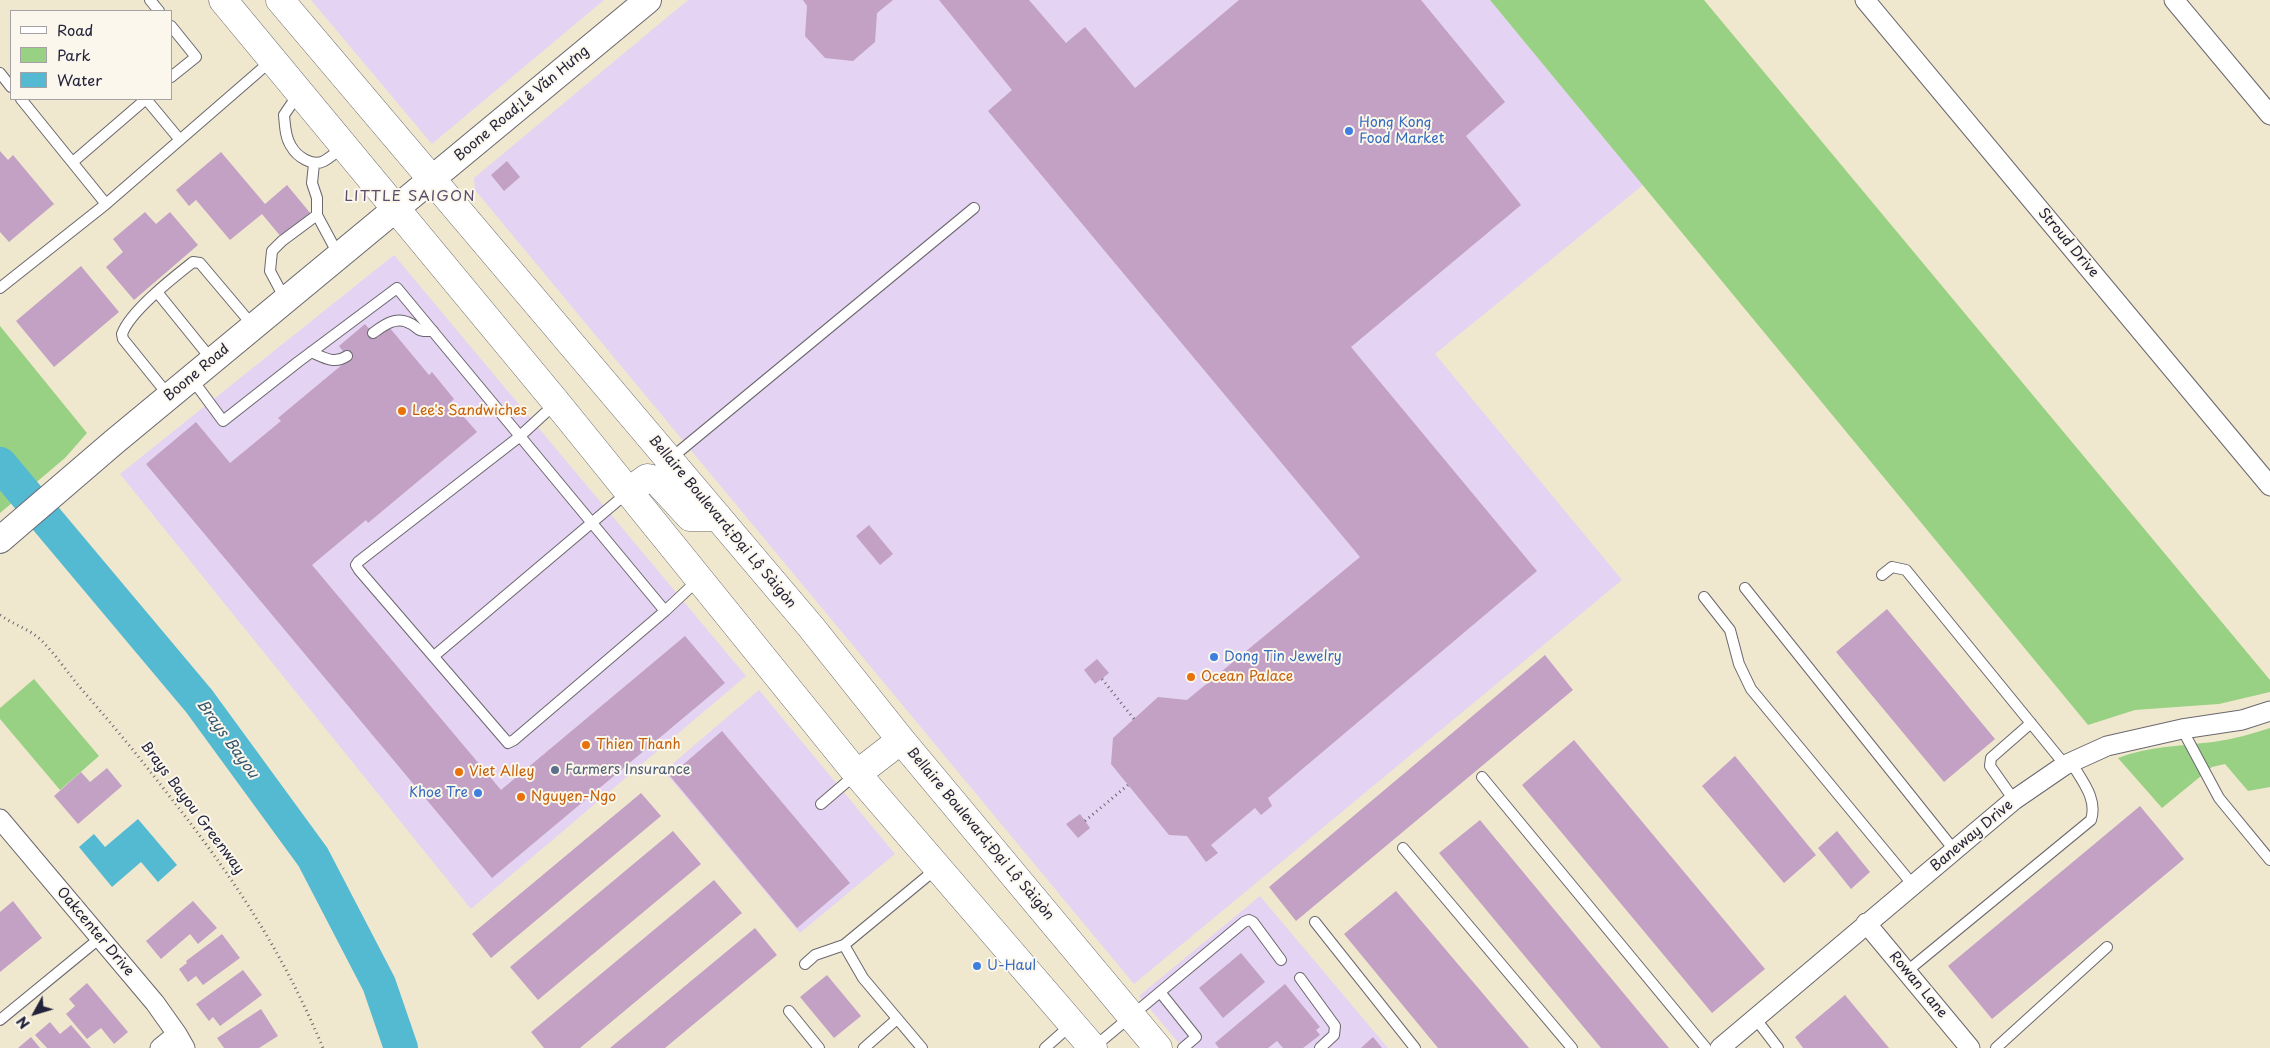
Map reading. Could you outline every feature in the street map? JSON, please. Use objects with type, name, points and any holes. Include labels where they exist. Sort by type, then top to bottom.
[{"type":"main road","points":[[223,0],[556,402],[856,774],[1093,1048]]},
{"type":"main road","name":"Bellaire Boulevard;Đại Lộ Sàigòn","points":[[280,0],[811,627],[901,740],[1158,1048]]},
{"type":"main road","points":[[628,492],[647,478],[656,480],[690,517],[718,517]]},
{"type":"main road","points":[[856,774],[901,740]]},
{"type":"street","name":"Boone Road;Lê Văn Hưng","points":[[397,210],[648,0]]},
{"type":"street","name":"Stroud Drive","points":[[1865,0],[2270,486]]},
{"type":"street","points":[[2174,0],[2270,114]]},
{"type":"street","name":"Boone Road","points":[[0,540],[83,468],[397,210]]},
{"type":"street","name":"Baneway Drive","points":[[1720,1048],[2014,800],[2068,763],[2107,746],[2182,729],[2242,720],[2270,711]]},
{"type":"street","name":"Oakcenter Drive","points":[[0,819],[155,1003],[181,1041]]},
{"type":"street","name":"Rowan Lane","points":[[1866,923],[1970,1048]]},
{"type":"street","points":[[160,1048],[181,1041]]},
{"type":"lane","points":[[150,0],[158,10]]},
{"type":"lane","points":[[172,27],[196,57],[172,76]]},
{"type":"lane","points":[[0,288],[106,204],[273,60]]},
{"type":"lane","points":[[0,73],[10,86]]},
{"type":"lane","points":[[300,92],[284,115],[286,132],[291,147],[302,158],[314,164],[324,161],[344,146]]},
{"type":"lane","points":[[22,100],[74,161],[106,204]]},
{"type":"lane","points":[[74,161],[145,100]]},
{"type":"lane","points":[[147,100],[180,140]]},
{"type":"lane","points":[[314,164],[312,183],[317,198],[317,215],[339,257]]},
{"type":"lane","points":[[669,460],[974,208]]},
{"type":"lane","points":[[286,301],[270,271],[272,251],[282,241],[317,215]]},
{"type":"lane","points":[[169,397],[123,339],[122,334],[129,321],[157,292],[193,262],[200,263],[254,327]]},
{"type":"lane","points":[[191,379],[223,421],[397,288],[665,611]]},
{"type":"lane","points":[[157,292],[212,361]]},
{"type":"lane","points":[[373,333],[388,323],[395,321],[407,322],[420,332],[433,332]]},
{"type":"lane","points":[[311,352],[331,361],[342,360],[347,356]]},
{"type":"lane","points":[[556,402],[519,437],[356,565],[508,743],[514,740],[665,611],[699,579]]},
{"type":"lane","points":[[434,656],[628,492]]},
{"type":"lane","points":[[1882,576],[1892,567],[1906,570],[2031,723],[2068,763],[2093,800],[2094,810],[2091,820],[1906,972]]},
{"type":"lane","points":[[1745,588],[1955,851]]},
{"type":"lane","points":[[1704,597],[1730,630],[1739,664],[1750,689],[1912,885]]},
{"type":"lane","points":[[2014,800],[1990,766],[1991,758],[2031,723]]},
{"type":"lane","points":[[2182,729],[2219,798],[2270,860]]},
{"type":"lane","points":[[821,804],[856,774]]},
{"type":"lane","points":[[1482,777],[1706,1048]]},
{"type":"lane","points":[[1403,848],[1572,1048]]},
{"type":"lane","points":[[804,964],[815,955],[844,945],[937,867]]},
{"type":"lane","points":[[1093,1048],[1249,920],[1253,922],[1281,960]]},
{"type":"lane","points":[[1315,922],[1416,1048]]},
{"type":"lane","points":[[0,1020],[100,938]]},
{"type":"lane","points":[[844,945],[863,978],[922,1048]]},
{"type":"lane","points":[[1996,1048],[2107,947]]},
{"type":"lane","points":[[1300,978],[1336,1026],[1334,1034],[1320,1048]]},
{"type":"lane","points":[[1160,992],[1196,1037],[1183,1048]]},
{"type":"lane","points":[[789,1011],[818,1048]]},
{"type":"lane","points":[[1756,1018],[1778,1048]]},
{"type":"lane","points":[[864,1048],[897,1019]]},
{"type":"lane","points":[[1045,1048],[1072,1025]]},
{"type":"path","name":"Brays Bayou Greenway","points":[[0,615],[23,627],[43,641],[65,670],[113,725],[211,849],[237,886],[280,957],[323,1048]]},
{"type":"path","points":[[1102,679],[1134,719]]},
{"type":"path","points":[[1085,821],[1128,785]]},
{"type":"shaded area","points":[[311,0],[604,0],[432,144]]},
{"type":"shaded area","points":[[688,0],[1490,0],[1643,185],[1435,354],[1622,580],[1134,984],[475,190],[474,178]]},
{"type":"shaded area","points":[[394,255],[746,676],[471,909],[120,474]]},
{"type":"shaded area","points":[[759,690],[895,854],[800,933],[664,771]]},
{"type":"shaded area","points":[[1260,896],[1388,1048],[1183,1048],[1139,996]]},
{"type":"green space","points":[[1490,0],[1704,0],[2270,680],[2270,692],[2219,704],[2135,710],[2088,725]]},
{"type":"green space","points":[[0,326],[87,433],[65,458],[0,513]]},
{"type":"green space","points":[[34,679],[99,756],[60,790],[0,719],[0,708]]},
{"type":"green space","points":[[2270,728],[2270,787],[2248,791],[2225,764],[2212,767],[2162,808],[2118,758],[2153,749],[2213,742]]},
{"type":"water","points":[[138,819],[177,865],[158,882],[141,862],[112,887],[79,847],[94,834],[105,847]]},
{"type":"building","points":[[803,0],[893,0],[877,13],[875,42],[853,61],[825,58],[805,36],[807,6]]},
{"type":"building","points":[[939,0],[1029,0],[1066,43],[1085,27],[1135,88],[1239,0],[1421,0],[1505,102],[1466,136],[1521,205],[1351,347],[1537,571],[1268,798],[1272,806],[1261,815],[1255,808],[1211,845],[1218,853],[1206,862],[1187,836],[1169,835],[1111,764],[1113,738],[1158,697],[1187,700],[1360,557],[988,111],[1012,90]]},
{"type":"building","points":[[0,151],[8,160],[13,155],[54,204],[9,242],[0,232]]},
{"type":"building","points":[[221,152],[265,204],[287,185],[311,214],[282,238],[262,214],[230,240],[196,200],[189,206],[176,190]]},
{"type":"building","points":[[507,161],[520,177],[504,191],[491,175]]},
{"type":"building","points":[[145,212],[156,224],[170,212],[198,245],[134,300],[106,267],[123,252],[113,239]]},
{"type":"building","points":[[81,266],[119,312],[54,367],[16,321]]},
{"type":"building","points":[[365,324],[377,338],[389,327],[429,375],[432,372],[454,399],[451,402],[477,432],[368,523],[366,520],[312,565],[501,790],[685,636],[725,683],[492,878],[146,464],[196,422],[230,463],[281,421],[278,418],[349,359],[339,346]]},
{"type":"building","points":[[869,525],[893,554],[880,565],[856,536]]},
{"type":"building","points":[[1887,609],[1995,739],[1944,782],[1836,652]]},
{"type":"building","points":[[1545,655],[1573,690],[1296,921],[1269,887]]},
{"type":"building","points":[[1097,659],[1109,673],[1095,684],[1084,670]]},
{"type":"building","points":[[722,731],[850,883],[797,928],[670,776]]},
{"type":"building","points":[[1574,740],[1765,969],[1712,1013],[1522,785]]},
{"type":"building","points":[[1735,756],[1816,855],[1784,883],[1702,786]]},
{"type":"building","points":[[107,768],[122,786],[78,824],[54,796],[81,772],[90,782]]},
{"type":"building","points":[[641,793],[661,816],[491,958],[472,934]]},
{"type":"building","points":[[2140,806],[2184,859],[1992,1019],[1948,966]]},
{"type":"building","points":[[1080,814],[1090,828],[1078,838],[1066,824]]},
{"type":"building","points":[[1480,820],[1669,1048],[1601,1048],[1439,853]]},
{"type":"building","points":[[673,831],[701,864],[538,1000],[510,967]]},
{"type":"building","points":[[1837,831],[1870,872],[1851,889],[1818,848]]},
{"type":"building","points":[[714,880],[742,913],[580,1048],[544,1048],[531,1032]]},
{"type":"building","points":[[1396,891],[1529,1048],[1438,1048],[1344,934]]},
{"type":"building","points":[[13,901],[42,938],[0,972],[0,912]]},
{"type":"building","points":[[193,901],[217,928],[198,944],[190,934],[161,959],[146,941]]},
{"type":"building","points":[[755,928],[777,955],[665,1048],[610,1048]]},
{"type":"building","points":[[222,934],[240,958],[203,985],[196,976],[188,982],[179,969],[187,963],[186,961]]},
{"type":"building","points":[[1241,953],[1265,982],[1223,1018],[1199,988]]},
{"type":"building","points":[[243,970],[262,995],[220,1026],[213,1017],[209,1021],[196,1004]]},
{"type":"building","points":[[827,975],[861,1016],[834,1038],[800,997]]},
{"type":"building","points":[[87,983],[128,1032],[114,1044],[101,1028],[87,1039],[66,1014],[75,1006],[69,999]]},
{"type":"building","points":[[1285,984],[1320,1027],[1316,1030],[1320,1035],[1303,1048],[1283,1048],[1277,1041],[1268,1048],[1219,1048],[1215,1043]]},
{"type":"building","points":[[1845,995],[1889,1048],[1803,1048],[1795,1037]]},
{"type":"building","points":[[261,1009],[278,1036],[259,1048],[224,1048],[217,1038]]},
{"type":"building","points":[[50,1022],[60,1034],[71,1025],[91,1048],[47,1048],[35,1035]]},
{"type":"building","points":[[31,1037],[40,1048],[18,1048]]},
{"type":"building","points":[[1373,1037],[1382,1048],[1361,1048]]},
{"type":"waterway","name":"Brays Bayou","points":[[0,464],[199,701],[313,857],[379,984],[401,1048]]},
{"type":"place","name":"Hong Kong Food Market","points":[[1349,131]]},
{"type":"place","name":"Lee's Sandwiches","points":[[402,411]]},
{"type":"place","name":"Dong Tin Jewelry","points":[[1214,657]]},
{"type":"place","name":"Ocean Palace","points":[[1191,677]]},
{"type":"place","name":"Thien Thanh","points":[[586,745]]},
{"type":"place","name":"Farmers Insurance","points":[[555,770]]},
{"type":"place","name":"Viet Alley","points":[[459,772]]},
{"type":"place","name":"Khoe Tre","points":[[478,793]]},
{"type":"place","name":"Nguyen-Ngo","points":[[521,797]]},
{"type":"place","name":"U-Haul","points":[[977,966]]},
{"type":"district","name":"LITTLE SAIGON","points":[[410,197]]}]
